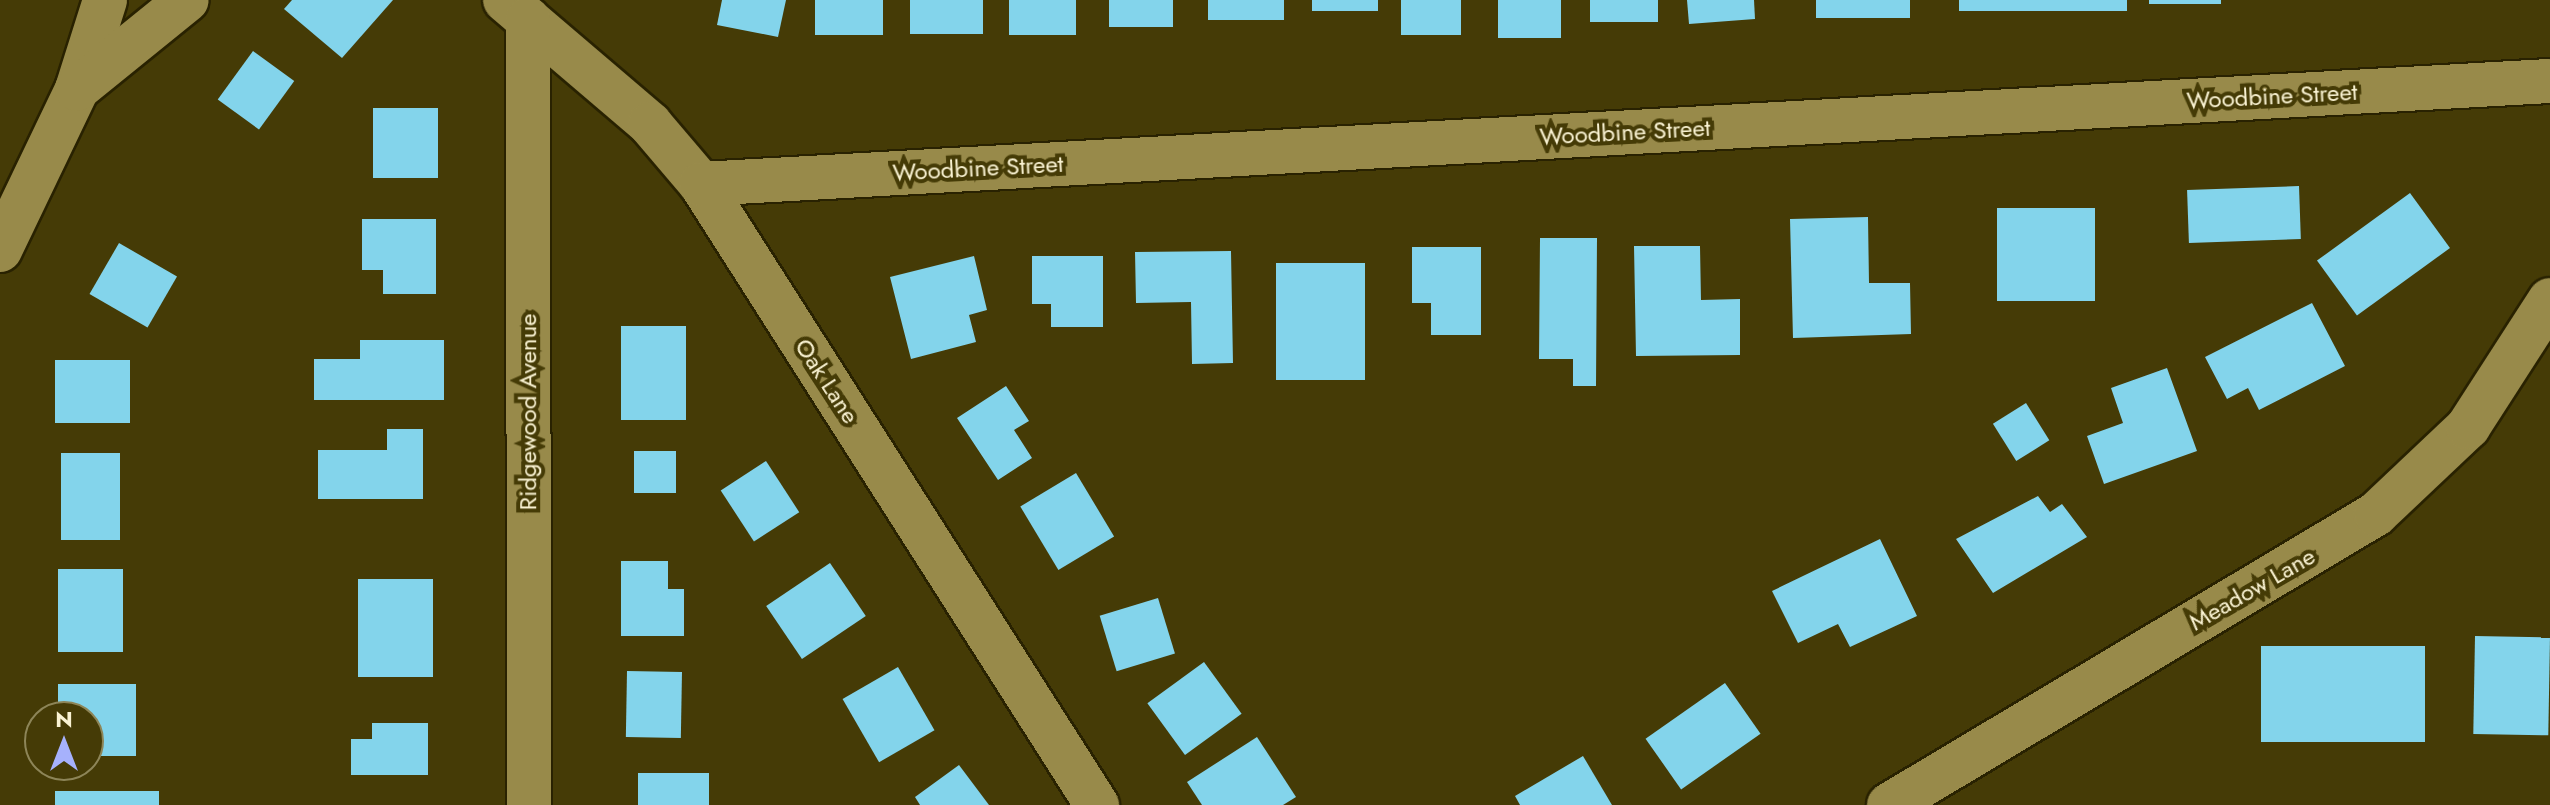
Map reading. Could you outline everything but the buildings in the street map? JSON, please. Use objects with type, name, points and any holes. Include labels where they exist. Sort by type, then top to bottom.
[{"type":"street","points":[[0,250],[77,89],[105,0]]},
{"type":"street","points":[[77,89],[187,0]]},
{"type":"street","name":"Oak Lane","points":[[516,10],[650,124],[701,184],[1097,805]]},
{"type":"street","name":"Ridgewood Avenue","points":[[516,10],[529,805]]},
{"type":"street","name":"Woodbine Street","points":[[701,184],[2550,81]]},
{"type":"street","name":"Meadow Lane","points":[[1889,805],[2376,514],[2468,427],[2550,300]]}]
